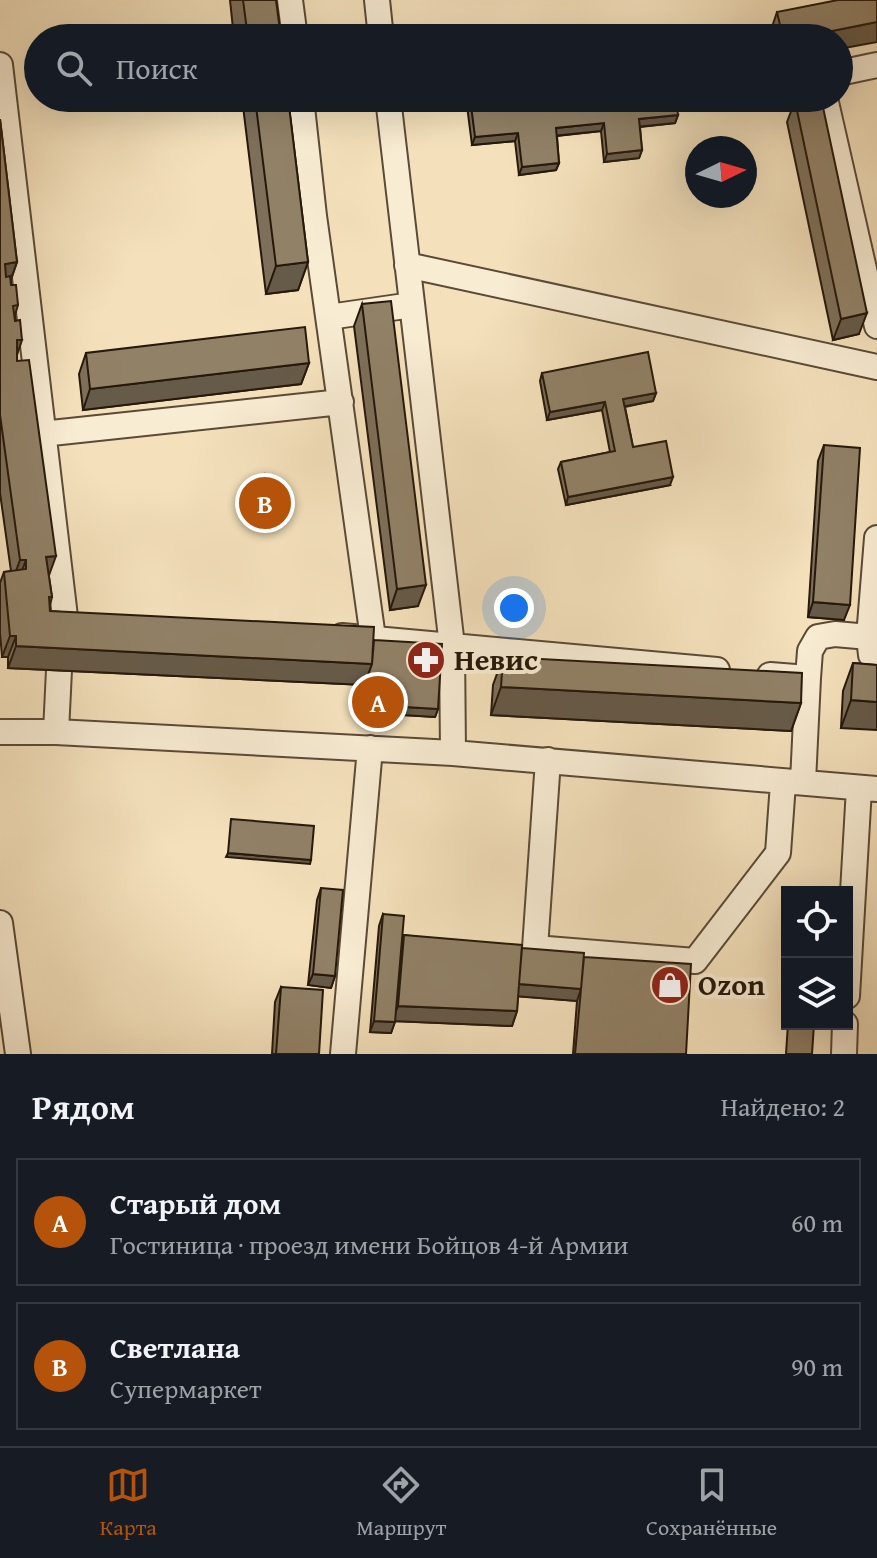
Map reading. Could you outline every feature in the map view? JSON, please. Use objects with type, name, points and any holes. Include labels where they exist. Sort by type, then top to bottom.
[{"type":"street","points":[[290,0],[293,24]]},
{"type":"street","points":[[377,0],[380,24]]},
{"type":"street","points":[[0,65],[64,625],[95,619]]},
{"type":"street","points":[[853,70],[877,65]]},
{"type":"street","points":[[303,112],[373,638]]},
{"type":"street","points":[[390,112],[452,646],[453,753]]},
{"type":"street","points":[[828,112],[873,292],[877,326]]},
{"type":"street","points":[[407,265],[877,367]]},
{"type":"street","points":[[0,291],[25,287]]},
{"type":"street","points":[[329,317],[412,305]]},
{"type":"street","points":[[42,434],[341,402]]},
{"type":"street","points":[[877,538],[869,637],[871,655],[877,660]]},
{"type":"street","points":[[548,760],[535,948],[695,961],[778,853],[793,782],[810,651],[818,637],[835,634],[869,637]]},
{"type":"street","points":[[326,635],[808,678]]},
{"type":"street","points":[[56,732],[59,670]]},
{"type":"street","points":[[0,732],[56,732],[453,753],[868,788],[851,958]]},
{"type":"street","points":[[343,1054],[370,748]]},
{"type":"street","points":[[0,923],[18,1054]]},
{"type":"street","points":[[844,1054],[845,1030]]},
{"type":"building","points":[[243,0],[276,0],[279,24],[246,24]]},
{"type":"building","points":[[838,0],[877,0],[877,22],[853,27],[853,24],[780,24],[777,12]]},
{"type":"building","points":[[257,112],[290,112],[308,262],[276,266]]},
{"type":"building","points":[[472,112],[678,112],[678,115],[639,119],[642,150],[607,154],[604,123],[556,128],[559,163],[522,167],[518,133],[475,137]]},
{"type":"building","points":[[797,112],[824,112],[867,313],[841,319]]},
{"type":"building","points":[[0,119],[17,262],[5,264],[6,277],[10,276],[11,285],[16,285],[18,305],[13,306],[15,321],[20,320],[22,340],[17,340],[17,361],[29,360],[56,556],[46,557],[52,597],[49,597],[50,611],[374,627],[372,664],[16,646],[16,636],[10,636],[4,572],[26,569],[26,560],[20,560],[0,415]]},
{"type":"building","points":[[391,301],[426,585],[397,589],[362,304]]},
{"type":"building","points":[[305,327],[309,363],[90,389],[86,353]]},
{"type":"building","points":[[648,352],[656,393],[623,399],[633,447],[666,441],[673,477],[568,497],[561,462],[615,451],[605,402],[550,412],[542,373]]},
{"type":"building","points":[[824,445],[860,448],[850,605],[813,602]]},
{"type":"building","points":[[265,474],[292,497],[268,525],[246,513],[249,509],[241,502]]},
{"type":"building","points":[[374,640],[442,644],[438,709],[389,706],[388,717],[365,715],[367,678]]},
{"type":"building","points":[[503,657],[802,673],[801,703],[501,687]]},
{"type":"building","points":[[853,663],[877,665],[877,702],[851,700]]},
{"type":"building","points":[[231,819],[314,826],[311,860],[228,853]]},
{"type":"building","points":[[321,888],[343,890],[335,976],[313,974]]},
{"type":"building","points":[[383,914],[404,916],[395,1022],[374,1021]]},
{"type":"building","points":[[404,935],[522,945],[517,1011],[398,1006]]},
{"type":"building","points":[[522,948],[584,953],[581,989],[519,984]]},
{"type":"building","points":[[584,957],[691,964],[686,1054],[575,1054]]},
{"type":"building","points":[[281,987],[323,990],[319,1054],[276,1054]]},
{"type":"building","points":[[788,1030],[814,1030],[812,1054],[786,1054]]},
{"type":"place","name":"Светлана","points":[[265,503]]},
{"type":"place","name":"Невис","points":[[426,660]]},
{"type":"place","name":"Старый дом","points":[[378,702]]},
{"type":"place","name":"Ozon","points":[[670,985]]}]
